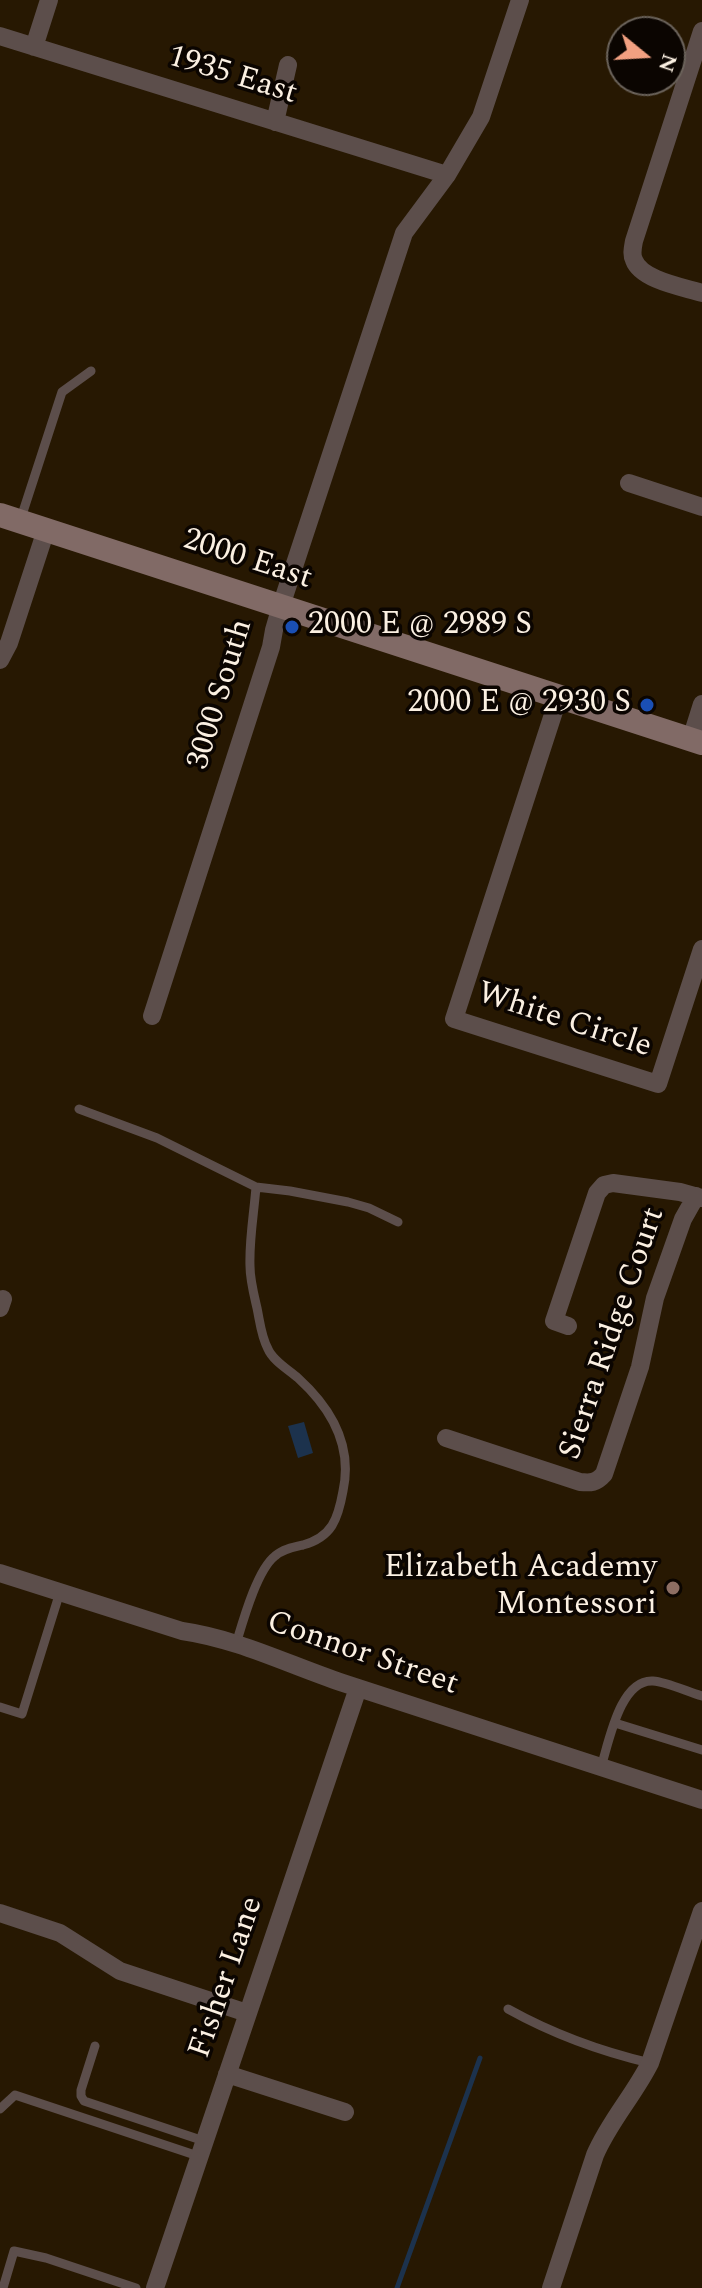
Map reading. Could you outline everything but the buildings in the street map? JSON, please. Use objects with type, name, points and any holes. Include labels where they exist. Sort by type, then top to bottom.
[{"type":"street","points":[[34,47],[49,0]]},
{"type":"street","name":"3000 South","points":[[152,1016],[271,647],[281,606],[404,233],[447,175],[481,117],[520,0]]},
{"type":"street","points":[[702,31],[632,252],[634,262],[643,272],[702,293]]},
{"type":"street","name":"1935 East","points":[[0,36],[447,175]]},
{"type":"street","points":[[275,122],[288,65]]},
{"type":"street","points":[[629,483],[702,507]]},
{"type":"street","name":"2000 East","points":[[10,518],[696,741]]},
{"type":"street","points":[[0,660],[9,643],[46,530]]},
{"type":"street","name":"White Circle","points":[[559,696],[454,1019],[658,1084],[702,949]]},
{"type":"street","points":[[696,741],[702,704]]},
{"type":"street","points":[[568,1326],[554,1321],[597,1193],[604,1185],[613,1183],[699,1197]]},
{"type":"street","name":"Sierra Ridge Court","points":[[446,1438],[580,1482],[598,1480],[604,1474],[640,1367],[655,1298],[683,1219],[699,1197]]},
{"type":"street","name":"Connor Street","points":[[0,1573],[182,1631],[236,1644],[358,1688],[702,1800]]},
{"type":"street","name":"Fisher Lane","points":[[155,2288],[358,1688]]},
{"type":"street","points":[[551,2288],[599,2145],[650,2063],[702,1911]]},
{"type":"street","points":[[0,1913],[60,1933],[120,1971],[247,2013]]},
{"type":"street","points":[[227,2074],[345,2112]]},
{"type":"lane","points":[[10,518],[62,392],[91,371]]},
{"type":"lane","points":[[79,1109],[157,1138],[256,1187],[348,1202],[398,1222]]},
{"type":"lane","points":[[236,1644],[251,1598],[274,1556],[323,1538],[333,1526],[344,1490],[345,1469],[341,1441],[332,1416],[318,1396],[269,1353],[262,1334],[250,1269],[256,1187]]},
{"type":"lane","points":[[0,1707],[22,1714],[60,1592]]},
{"type":"lane","points":[[601,1767],[623,1699],[634,1686],[652,1680],[702,1696]]},
{"type":"lane","points":[[615,1723],[702,1750]]},
{"type":"lane","points":[[508,2009],[566,2038],[650,2063]]},
{"type":"lane","points":[[95,2046],[81,2090],[84,2101],[201,2149]]},
{"type":"lane","points":[[0,2109],[15,2095],[201,2149]]},
{"type":"lane","points":[[3,2288],[14,2251],[46,2258],[136,2288]]},
{"type":"water","points":[[304,1422],[313,1453],[298,1458],[288,1426]]},
{"type":"waterway","points":[[397,2288],[480,2058]]},
{"type":"place","name":"2000 E @ 2989 S","points":[[292,627]]},
{"type":"place","name":"2000 E @ 2930 S","points":[[647,705]]},
{"type":"place","name":"Elizabeth Academy Montessori","points":[[673,1588]]}]
